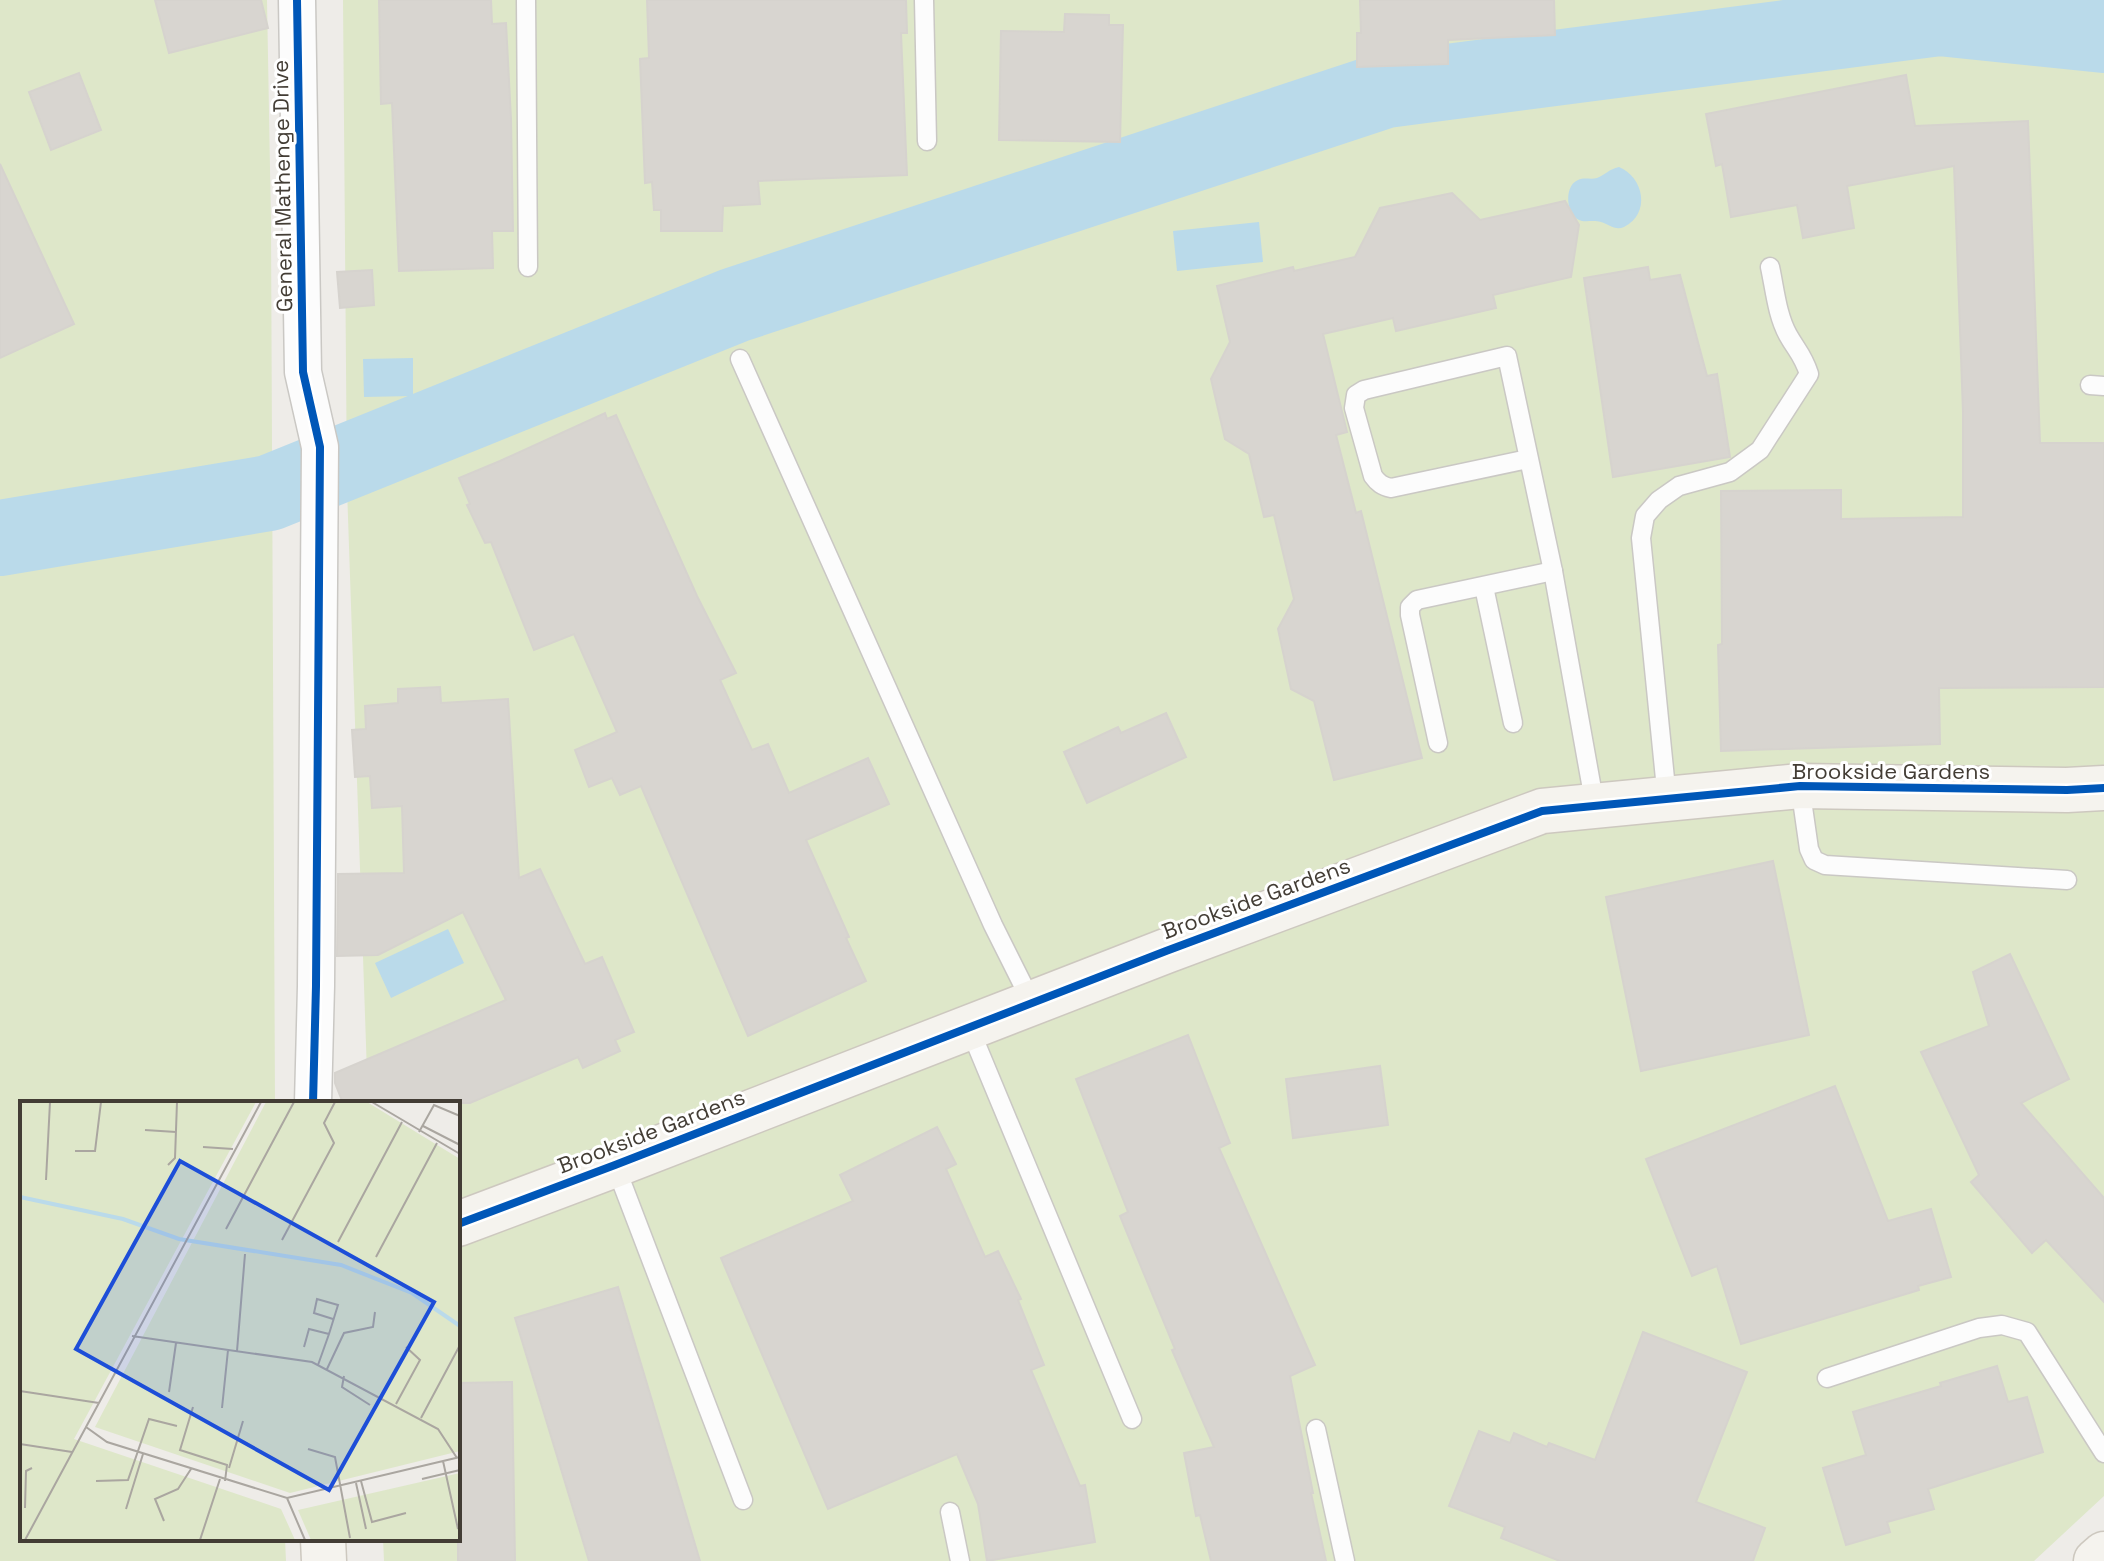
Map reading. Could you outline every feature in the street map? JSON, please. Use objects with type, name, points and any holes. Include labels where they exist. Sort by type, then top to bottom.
[{"type":"street","name":"General Mathenge Drive","points":[[297,0],[303,372],[320,447],[313,1101]]},
{"type":"street","name":"Brookside Gardens","points":[[460,1223],[1194,940],[1542,811],[1800,786],[2104,788]]},
{"type":"street","points":[[323,1541],[324,1561]]},
{"type":"street","points":[[2096,1561],[2104,1554]]},
{"type":"lane","points":[[526,0],[528,267]]},
{"type":"lane","points":[[924,0],[927,141]]},
{"type":"lane","points":[[1667,799],[1641,538],[1645,516],[1659,500],[1679,486],[1730,472],[1748,461],[1760,450],[1809,374],[1804,358],[1788,335],[1770,267]]},
{"type":"lane","points":[[1528,459],[1386,487],[1373,476],[1354,408],[1356,395],[1364,390],[1507,356],[1553,571],[1595,806]]},
{"type":"lane","points":[[740,359],[987,911],[1032,1003]]},
{"type":"lane","points":[[1438,743],[1410,607],[1417,600],[1553,571]]},
{"type":"lane","points":[[1484,587],[1513,723]]},
{"type":"lane","points":[[1800,786],[1809,849],[1814,860],[1825,865],[2067,880]]},
{"type":"lane","points":[[969,1027],[1132,1419]]},
{"type":"lane","points":[[615,1165],[743,1500]]},
{"type":"lane","points":[[1827,1378],[1979,1328],[2002,1325],[2027,1332],[2104,1453]]},
{"type":"lane","points":[[1316,1429],[1345,1561]]},
{"type":"lane","points":[[950,1512],[960,1561]]},
{"type":"green space","points":[[0,0],[267,0],[275,1101],[20,1101],[20,1541],[285,1541],[286,1561],[0,1561]]},
{"type":"green space","points":[[343,0],[2104,0],[2104,1496],[2034,1561],[384,1561],[383,1541],[460,1541],[460,1101],[368,1101],[347,488]]},
{"type":"water","points":[[1619,167],[1628,172],[1639,187],[1641,205],[1633,221],[1618,228],[1577,219],[1568,202],[1573,183],[1580,179],[1597,178]]},
{"type":"water","points":[[1259,222],[1263,262],[1177,271],[1173,231]]},
{"type":"water","points":[[413,358],[413,396],[364,397],[363,359]]},
{"type":"water","points":[[448,929],[464,963],[391,998],[375,963]]},
{"type":"building","points":[[155,0],[261,0],[268,28],[169,53]]},
{"type":"building","points":[[379,0],[491,0],[492,24],[506,23],[513,231],[492,231],[493,268],[399,271],[392,103],[381,104]]},
{"type":"building","points":[[647,0],[906,0],[907,33],[901,33],[907,175],[758,181],[760,204],[723,206],[722,231],[661,231],[661,210],[654,210],[652,182],[645,183],[640,59],[649,58]]},
{"type":"building","points":[[1360,0],[1554,0],[1555,35],[1448,40],[1448,64],[1357,67],[1357,33],[1361,33]]},
{"type":"building","points":[[1065,14],[1109,15],[1109,25],[1123,25],[1120,142],[999,140],[1001,31],[1064,32]]},
{"type":"building","points":[[79,73],[101,130],[51,150],[29,92]]},
{"type":"building","points":[[1906,75],[1915,126],[2028,121],[2040,443],[2104,443],[2104,687],[1939,688],[1940,744],[1721,751],[1718,645],[1722,644],[1721,491],[1841,490],[1841,519],[1963,517],[1963,412],[1954,166],[1847,186],[1854,228],[1803,238],[1797,205],[1731,217],[1722,164],[1716,166],[1706,114]]},
{"type":"building","points":[[0,164],[74,324],[0,358]]},
{"type":"building","points":[[1452,193],[1480,220],[1565,201],[1579,225],[1571,277],[1493,295],[1496,308],[1396,331],[1393,318],[1323,334],[1347,432],[1336,435],[1356,513],[1361,511],[1422,758],[1334,780],[1314,701],[1291,689],[1278,629],[1294,599],[1274,515],[1264,517],[1249,454],[1225,439],[1211,379],[1230,342],[1217,286],[1293,267],[1294,271],[1355,257],[1380,208]]},
{"type":"building","points":[[1648,267],[1650,280],[1680,275],[1707,376],[1717,374],[1730,457],[1613,477],[1584,278]]},
{"type":"building","points":[[372,270],[374,305],[340,308],[337,272]]},
{"type":"building","points":[[605,413],[607,419],[616,415],[697,596],[736,673],[720,680],[752,750],[768,744],[789,793],[868,758],[889,804],[806,840],[866,981],[748,1036],[641,786],[620,795],[612,778],[589,787],[575,750],[617,732],[574,634],[534,650],[491,542],[485,543],[467,505],[470,504],[459,478]]},
{"type":"building","points":[[440,687],[441,703],[508,699],[519,878],[540,869],[585,964],[602,957],[634,1032],[615,1040],[620,1051],[583,1068],[578,1057],[470,1103],[342,1101],[335,1083],[335,1073],[506,1000],[463,912],[378,955],[337,956],[338,874],[404,873],[402,806],[372,808],[370,776],[355,777],[352,730],[366,729],[365,706],[398,703],[398,689]]},
{"type":"building","points":[[1166,713],[1186,757],[1087,803],[1064,752],[1118,727],[1121,733]]},
{"type":"building","points":[[1773,861],[1809,1035],[1641,1071],[1606,897]]},
{"type":"building","points":[[2010,954],[2069,1079],[2021,1103],[2104,1198],[2104,1302],[2046,1240],[2032,1253],[1971,1182],[1979,1175],[1921,1052],[1989,1026],[1973,972]]},
{"type":"building","points":[[1188,1035],[1230,1143],[1219,1148],[1315,1365],[1290,1376],[1326,1561],[1211,1561],[1200,1515],[1196,1516],[1184,1453],[1214,1447],[1120,1216],[1128,1212],[1076,1079]]},
{"type":"building","points":[[1380,1066],[1388,1125],[1293,1138],[1286,1079]]},
{"type":"building","points":[[1835,1086],[1888,1221],[1931,1209],[1951,1277],[1918,1286],[1919,1290],[1741,1344],[1717,1266],[1692,1276],[1646,1159]]},
{"type":"building","points":[[937,1127],[956,1164],[946,1169],[985,1257],[998,1251],[1021,1299],[1018,1300],[1044,1365],[1031,1370],[1080,1486],[1085,1485],[1095,1542],[987,1561],[978,1504],[957,1454],[828,1509],[721,1258],[853,1201],[840,1175]]},
{"type":"building","points":[[618,1287],[700,1561],[589,1561],[515,1318]]},
{"type":"building","points":[[1643,1332],[1747,1372],[1696,1502],[1765,1528],[1753,1561],[1560,1561],[1501,1538],[1505,1527],[1449,1506],[1479,1431],[1510,1443],[1514,1433],[1547,1447],[1549,1443],[1595,1460]]},
{"type":"building","points":[[1997,1366],[2008,1402],[2027,1397],[2043,1452],[1928,1489],[1934,1509],[1887,1522],[1890,1532],[1846,1545],[1823,1468],[1866,1455],[1853,1412]]},
{"type":"building","points":[[512,1382],[515,1561],[458,1561],[460,1383]]},
{"type":"waterway","points":[[0,538],[269,493],[735,305],[1386,90],[1939,18],[2104,35]]},
{"type":"cycle path","points":[[297,0],[303,372],[320,447],[313,1101]]},
{"type":"cycle path","points":[[460,1223],[1166,951],[1542,811],[1800,786],[2104,788]]}]
